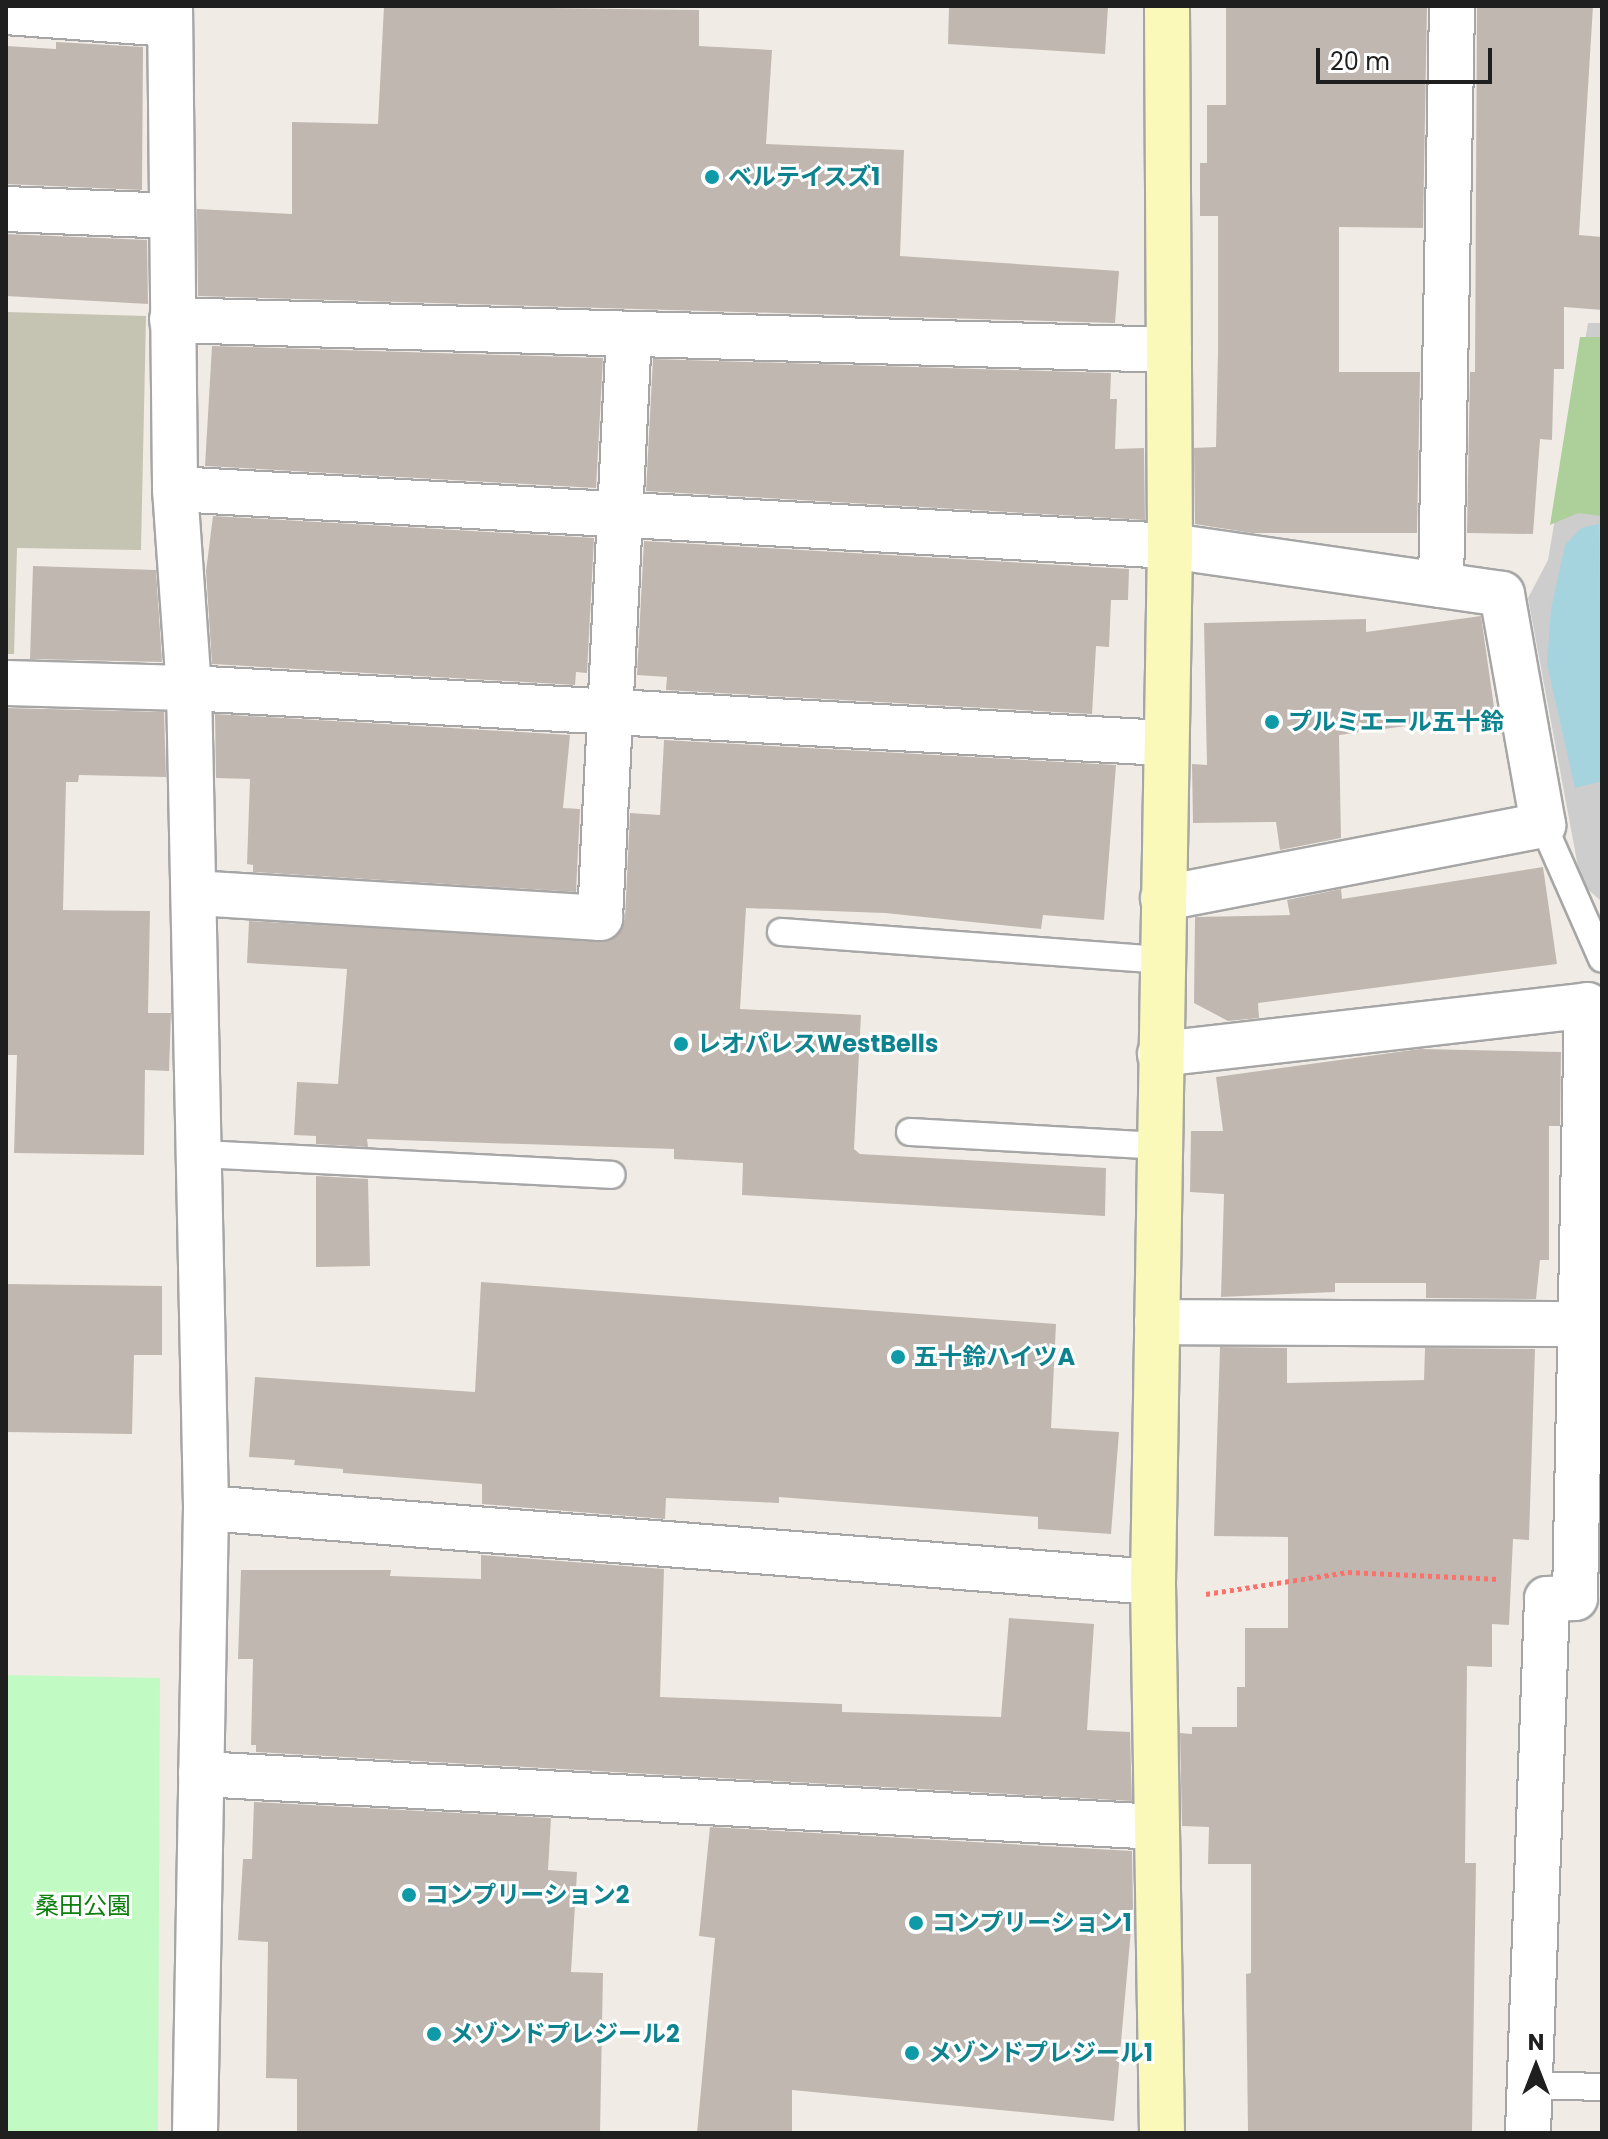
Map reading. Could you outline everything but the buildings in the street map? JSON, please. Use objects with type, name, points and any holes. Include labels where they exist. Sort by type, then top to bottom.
[{"type":"street","points":[[1162,2133],[1154,1592],[1164,743],[1170,546],[1167,6]]},
{"type":"street","points":[[1441,585],[1452,6]]},
{"type":"street","points":[[6,12],[170,15],[175,489],[189,688],[206,1508],[195,2133]]},
{"type":"street","points":[[6,209],[171,216]]},
{"type":"street","points":[[172,320],[1169,350]]},
{"type":"street","points":[[194,893],[600,918],[614,711],[629,334]]},
{"type":"street","points":[[175,489],[1170,546],[1502,594],[1543,825],[1163,898]]},
{"type":"street","points":[[6,683],[189,688],[1164,743]]},
{"type":"street","points":[[1160,1054],[1594,1000],[1581,1324],[1575,1599],[1528,2133]]},
{"type":"street","points":[[1157,1322],[1581,1324]]},
{"type":"street","points":[[206,1508],[1154,1592]]},
{"type":"street","points":[[201,1774],[1157,1827]]},
{"type":"lane","points":[[1543,825],[1602,959]]},
{"type":"lane","points":[[781,932],[1161,960]]},
{"type":"lane","points":[[910,1132],[1159,1146]]},
{"type":"lane","points":[[199,1154],[611,1175]]},
{"type":"lane","points":[[1530,2085],[1602,2087]]},
{"type":"path","points":[[1154,1592],[1348,1572],[1530,1580],[1575,1599]]},
{"type":"shaded area","points":[[6,312],[146,316],[141,550],[17,548],[14,654],[6,654]]},
{"type":"shaded area","points":[[1588,323],[1602,323],[1602,902],[1581,883],[1528,598],[1548,560]]},
{"type":"green space","points":[[1580,337],[1602,337],[1602,516],[1578,513],[1550,525]]},
{"type":"green space","name":"桑田公園","points":[[6,1675],[160,1678],[158,2133],[6,2133]]},
{"type":"water","points":[[1599,524],[1602,781],[1575,788],[1547,664],[1551,609],[1565,545],[1581,528]]},
{"type":"place","name":"ベルテイスズ1","points":[[712,177]]},
{"type":"place","name":"プルミエール五十鈴","points":[[1272,722]]},
{"type":"place","name":"レオパレスWestBells","points":[[681,1044]]},
{"type":"place","name":"五十鈴ハイツA","points":[[898,1357]]},
{"type":"place","name":"コンプリーション2","points":[[409,1895]]},
{"type":"place","name":"コンプリーション1","points":[[916,1923]]},
{"type":"place","name":"メゾンドプレジール2","points":[[434,2034]]},
{"type":"place","name":"メゾンドプレジール1","points":[[912,2053]]}]
